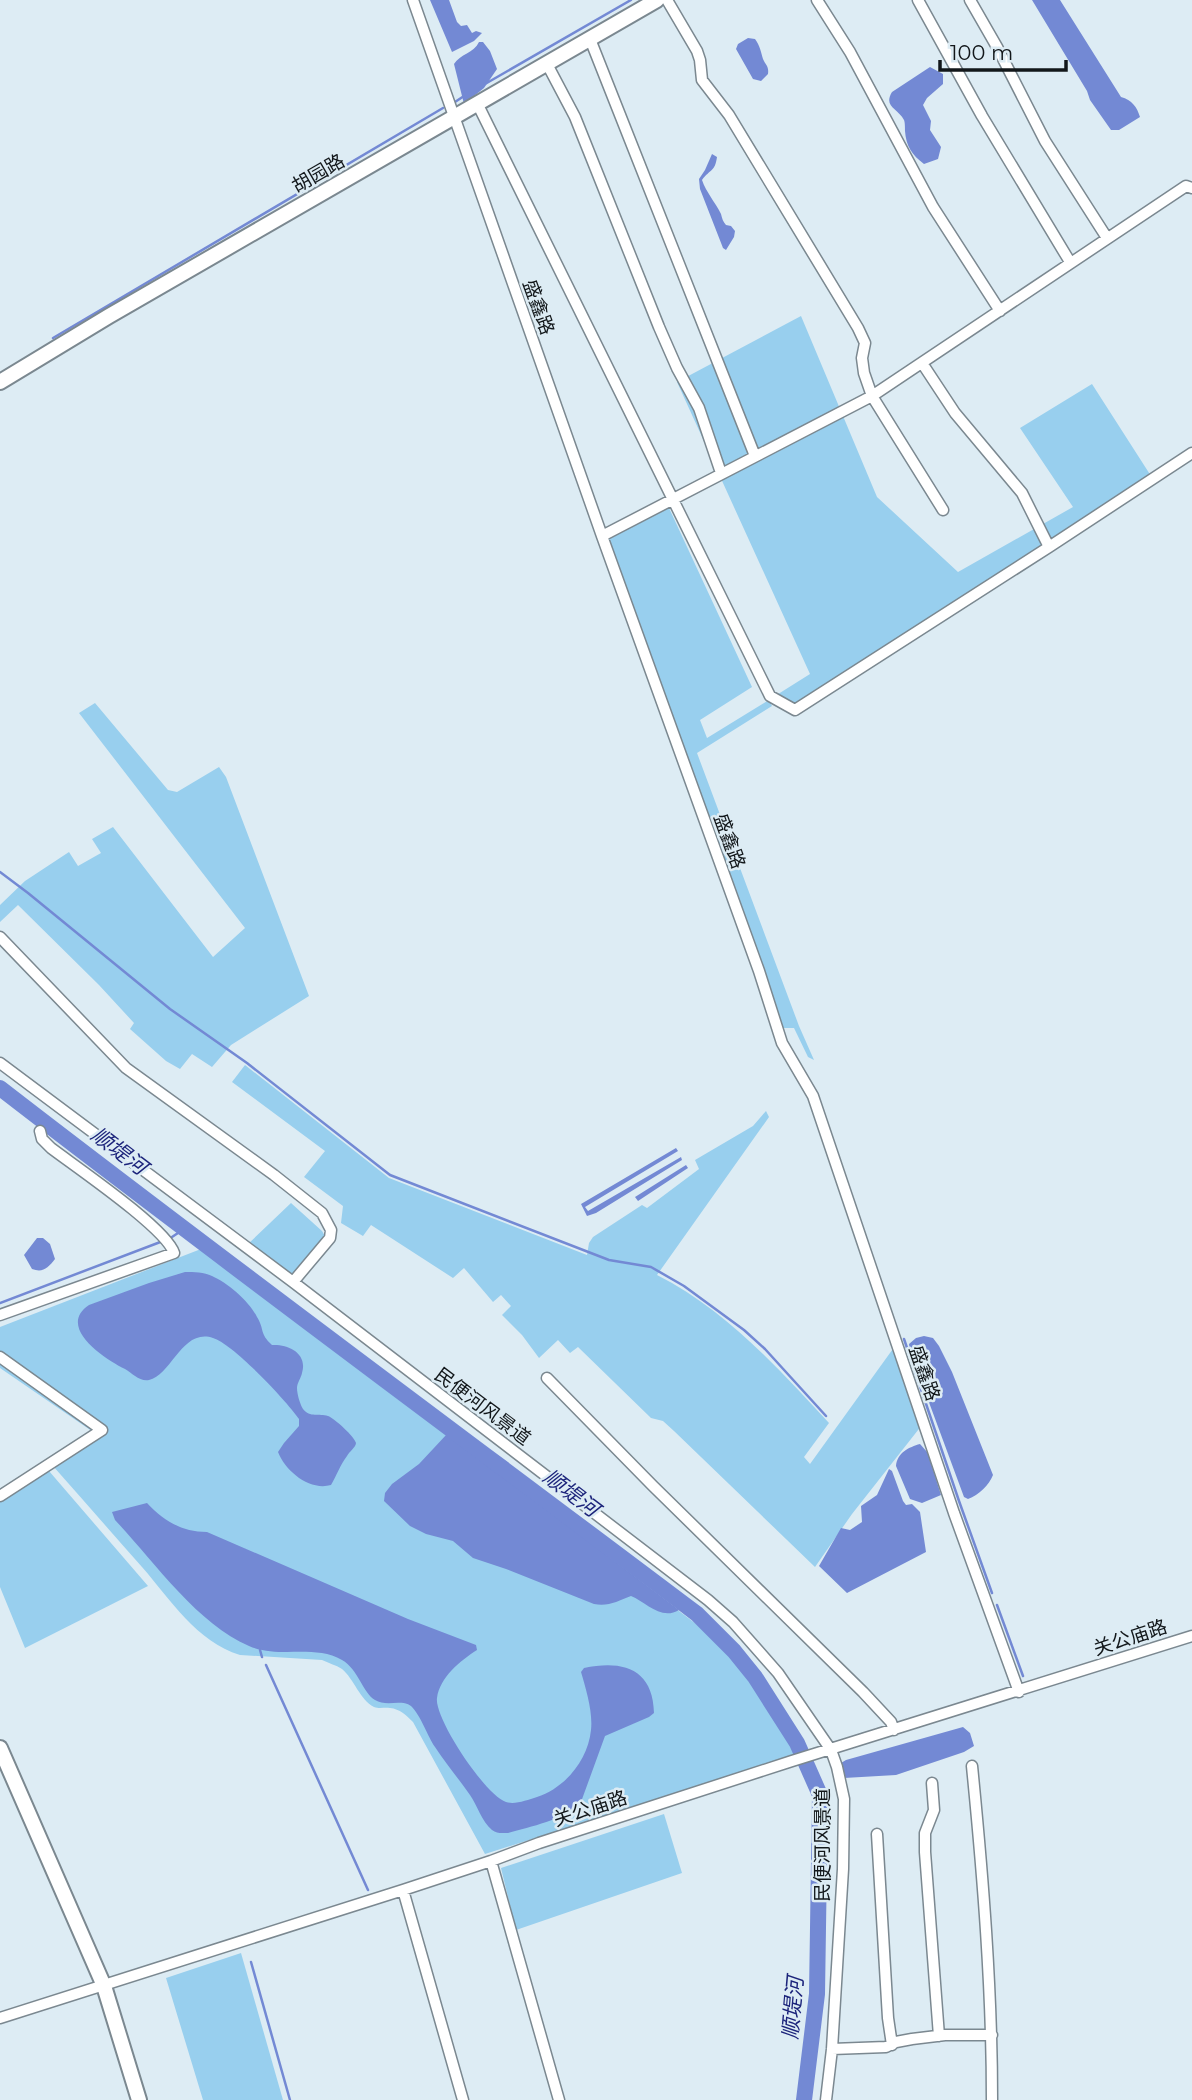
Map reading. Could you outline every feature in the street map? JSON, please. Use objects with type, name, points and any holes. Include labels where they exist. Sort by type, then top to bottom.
[{"type":"street","name":"盛鑫路","points":[[412,0],[759,971],[782,1043],[813,1096],[954,1513],[1019,1692]]},
{"type":"street","points":[[667,0],[697,51],[702,80],[729,115],[858,328],[865,343],[862,358],[872,396],[943,510]]},
{"type":"street","points":[[817,0],[850,52],[933,207],[1000,311]]},
{"type":"street","points":[[918,0],[982,116],[1070,262]]},
{"type":"street","points":[[970,0],[1045,141],[1107,238]]},
{"type":"street","name":"胡园路","points":[[0,382],[650,2]]},
{"type":"street","points":[[590,38],[755,456]]},
{"type":"street","points":[[547,64],[575,117],[663,337],[699,408],[721,473]]},
{"type":"street","points":[[478,104],[770,696],[795,709],[1192,453]]},
{"type":"street","points":[[602,536],[872,396],[1186,186],[1192,188]]},
{"type":"street","points":[[922,363],[955,413],[1022,493],[1049,547]]},
{"type":"street","points":[[0,937],[126,1068],[284,1182],[322,1213],[331,1230],[330,1238],[293,1282]]},
{"type":"street","name":"民便河风景道","points":[[0,1063],[293,1282],[708,1600],[733,1622],[778,1673],[828,1751],[844,1799],[843,1869],[832,2049],[826,2100]]},
{"type":"street","points":[[0,1315],[174,1253],[157,1230],[51,1147],[42,1139],[40,1131]]},
{"type":"street","points":[[0,1357],[102,1430],[0,1496]]},
{"type":"street","points":[[547,1378],[863,1692],[891,1722],[894,1730]]},
{"type":"street","name":"关公庙路","points":[[0,2018],[403,1890],[792,1761],[1192,1636]]},
{"type":"street","points":[[0,1748],[104,1986],[139,2100]]},
{"type":"street","points":[[972,1766],[981,1855],[992,2035],[992,2100]]},
{"type":"street","points":[[932,1783],[934,1810],[925,1833],[925,1852],[939,2036]]},
{"type":"street","points":[[877,1835],[892,2045]]},
{"type":"street","points":[[491,1861],[559,2100]]},
{"type":"street","points":[[403,1890],[463,2100]]},
{"type":"street","points":[[832,2049],[886,2047],[912,2039],[939,2036],[992,2035]]},
{"type":"shaded area","points":[[801,316],[877,497],[958,572],[1073,507],[1020,428],[1092,384],[1151,476],[796,704],[775,696],[810,674],[677,382]]},
{"type":"shaded area","points":[[669,508],[752,687],[700,720],[707,738],[769,700],[772,706],[697,753],[814,1060],[808,1057],[794,1028],[783,1028],[609,539]]},
{"type":"shaded area","points":[[95,703],[168,790],[177,792],[219,767],[226,777],[309,996],[231,1045],[212,1067],[192,1054],[180,1069],[166,1061],[130,1029],[134,1023],[18,905],[0,922],[0,905],[25,881],[69,852],[78,866],[101,853],[92,839],[113,827],[213,957],[245,928],[79,713]]},
{"type":"shaded area","points":[[245,1065],[389,1178],[587,1255],[593,1237],[642,1205],[647,1208],[699,1169],[695,1160],[753,1126],[766,1111],[769,1117],[657,1275],[682,1289],[728,1322],[770,1361],[829,1423],[804,1457],[810,1464],[895,1346],[922,1425],[852,1514],[815,1567],[674,1431],[663,1421],[651,1418],[578,1347],[570,1353],[558,1340],[539,1358],[522,1335],[502,1315],[511,1306],[501,1295],[493,1302],[464,1268],[453,1278],[371,1225],[363,1236],[341,1223],[343,1206],[304,1177],[325,1151],[232,1082]]},
{"type":"shaded area","points":[[291,1203],[322,1231],[326,1238],[292,1279],[247,1245]]},
{"type":"shaded area","points":[[201,1249],[708,1633],[769,1706],[796,1755],[485,1854],[413,1722],[400,1711],[369,1704],[342,1669],[322,1660],[240,1655],[225,1649],[197,1630],[53,1466],[99,1436],[0,1368],[0,1327]]},
{"type":"shaded area","points":[[49,1471],[148,1586],[25,1648],[0,1587],[0,1502]]},
{"type":"shaded area","points":[[664,1814],[682,1873],[516,1930],[501,1868]]},
{"type":"shaded area","points":[[241,1953],[283,2100],[203,2100],[166,1978]]},
{"type":"water","points":[[430,0],[449,0],[461,26],[467,25],[472,33],[482,33],[474,41],[452,52]]},
{"type":"water","points":[[1032,0],[1060,0],[1121,97],[1134,104],[1140,117],[1119,130],[1111,130],[1090,100]]},
{"type":"water","points":[[748,38],[755,39],[768,68],[768,74],[761,81],[753,79],[736,49],[738,44]]},
{"type":"water","points":[[479,42],[483,42],[490,51],[497,69],[484,88],[464,104],[454,64]]},
{"type":"water","points":[[930,67],[943,74],[943,84],[923,105],[931,121],[930,130],[941,147],[938,159],[924,164],[910,150],[904,120],[889,101],[892,92]]},
{"type":"water","points":[[712,154],[717,157],[715,165],[702,180],[724,223],[735,231],[726,250],[700,189],[699,179]]},
{"type":"water","points":[[676,1148],[678,1151],[585,1207],[588,1211],[681,1157],[682,1160],[587,1216],[581,1204]]},
{"type":"water","points":[[686,1165],[688,1168],[638,1201],[635,1197]]},
{"type":"water","points":[[37,1238],[43,1238],[50,1244],[55,1259],[42,1270],[32,1269],[24,1255]]},
{"type":"water","points":[[185,1272],[209,1275],[231,1288],[253,1311],[265,1337],[272,1345],[290,1348],[299,1355],[303,1366],[297,1390],[303,1409],[315,1415],[331,1417],[356,1443],[331,1485],[307,1482],[287,1466],[278,1452],[299,1426],[299,1419],[259,1374],[222,1342],[202,1337],[193,1340],[157,1376],[142,1380],[106,1358],[87,1342],[78,1323],[80,1314],[89,1305]]},
{"type":"water","points":[[924,1336],[933,1338],[952,1372],[993,1475],[983,1489],[968,1499],[964,1497],[910,1351],[909,1344]]},
{"type":"water","points":[[447,1434],[679,1610],[672,1613],[660,1612],[631,1596],[608,1604],[594,1604],[473,1558],[453,1541],[426,1534],[410,1526],[384,1501],[385,1493],[392,1484],[419,1464]]},
{"type":"water","points":[[920,1444],[928,1453],[941,1495],[922,1503],[910,1499],[896,1466],[904,1451]]},
{"type":"water","points":[[889,1469],[903,1501],[906,1505],[912,1504],[920,1512],[926,1552],[847,1593],[819,1566],[841,1528],[850,1530],[862,1522],[861,1506],[877,1495]]},
{"type":"water","points":[[147,1503],[167,1520],[182,1528],[207,1532],[408,1619],[476,1645],[477,1650],[446,1676],[437,1698],[438,1708],[452,1738],[474,1771],[486,1786],[506,1802],[521,1802],[547,1793],[566,1780],[580,1762],[591,1730],[589,1701],[581,1672],[584,1668],[611,1665],[633,1671],[648,1686],[654,1713],[605,1736],[581,1802],[574,1808],[536,1825],[508,1833],[496,1832],[485,1823],[470,1795],[435,1747],[411,1706],[375,1700],[342,1660],[320,1653],[260,1650],[230,1636],[194,1607],[115,1520],[112,1512]]},
{"type":"water","points":[[963,1727],[970,1733],[974,1746],[964,1752],[896,1775],[844,1778],[841,1763],[846,1760]]},
{"type":"waterway","points":[[485,84],[631,0]]},
{"type":"waterway","points":[[455,102],[464,96]]},
{"type":"waterway","points":[[53,338],[443,108]]},
{"type":"waterway","points":[[0,872],[170,1009],[247,1063],[390,1175],[609,1260],[651,1267],[684,1286],[744,1330],[826,1416]]},
{"type":"waterway","name":"顺堤河","points":[[0,1088],[260,1287],[697,1614],[734,1651],[755,1677],[797,1743],[820,1795],[817,1994],[804,2100]]},
{"type":"waterway","points":[[169,1239],[184,1229]]},
{"type":"waterway","points":[[0,1303],[163,1241]]},
{"type":"waterway","points":[[904,1339],[992,1593]]},
{"type":"waterway","points":[[997,1605],[1023,1676]]},
{"type":"waterway","points":[[260,1650],[262,1657]]},
{"type":"waterway","points":[[266,1665],[368,1890]]},
{"type":"waterway","points":[[251,1962],[290,2100]]}]
